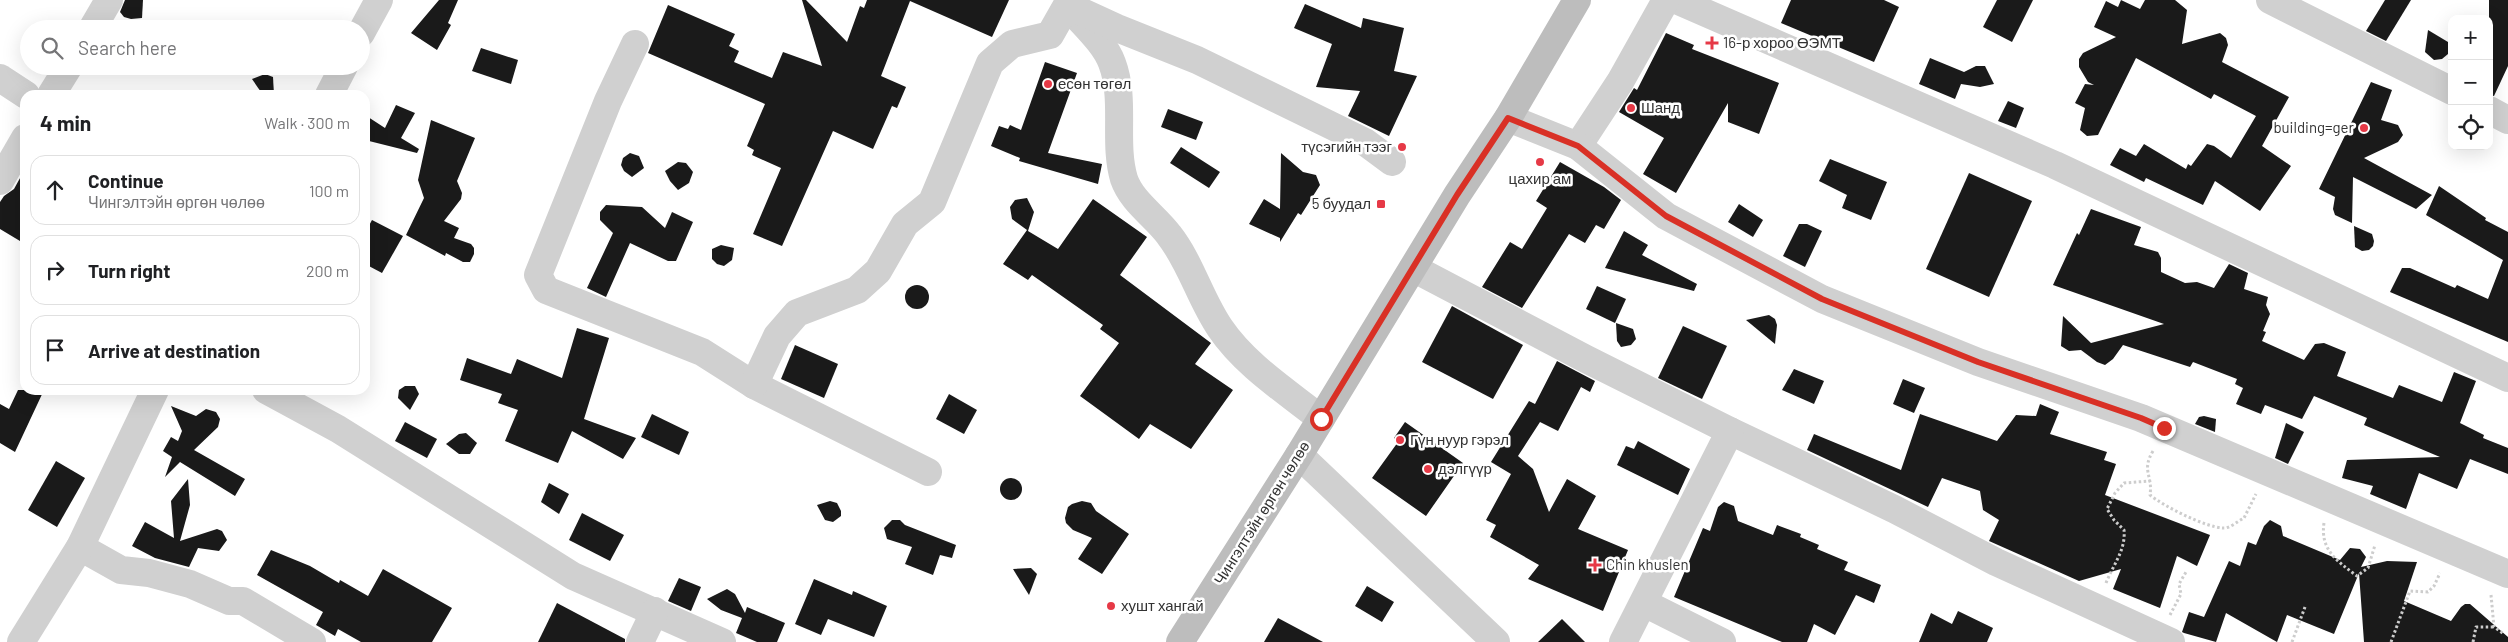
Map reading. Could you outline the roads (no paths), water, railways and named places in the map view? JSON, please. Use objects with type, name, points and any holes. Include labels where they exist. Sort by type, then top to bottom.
[{"type":"main road","name":"Чингэлтэйн өргөн чөлөө","points":[[1180,642],[1300,455],[1413,268],[1508,118],[1577,0]]},
{"type":"street","points":[[97,20],[109,0]]},
{"type":"street","points":[[368,20],[379,0]]},
{"type":"street","points":[[1578,146],[1620,82],[1666,0]]},
{"type":"street","points":[[1676,0],[2054,165],[2508,378]]},
{"type":"street","points":[[2270,0],[2448,89]]},
{"type":"street","points":[[1067,2],[1117,28],[1197,60],[1366,142],[1392,162]]},
{"type":"street","points":[[754,385],[777,336],[797,313],[857,290],[878,271],[905,224],[932,202],[990,63],[1012,44],[1050,35],[1067,2]]},
{"type":"street","points":[[1067,2],[1112,62],[1118,90],[1122,169],[1129,190],[1170,235],[1186,261],[1209,310],[1228,339],[1253,365],[1321,419]]},
{"type":"street","points":[[635,44],[608,101],[538,275],[546,290],[702,352],[754,385],[928,472]]},
{"type":"street","points":[[54,90],[63,75]]},
{"type":"street","points":[[332,90],[339,75]]},
{"type":"street","points":[[0,78],[20,91]]},
{"type":"street","points":[[2493,112],[2508,120]]},
{"type":"street","points":[[1508,118],[1578,146],[1666,216],[1822,299],[1978,362],[2141,418],[2500,571]]},
{"type":"street","points":[[0,180],[20,146]]},
{"type":"street","points":[[1413,268],[1730,432],[1894,509],[1996,562],[2166,640]]},
{"type":"street","points":[[21,642],[80,547],[154,395]]},
{"type":"street","points":[[275,395],[338,429],[573,576],[722,642]]},
{"type":"street","points":[[1623,642],[1730,432]]},
{"type":"street","points":[[1300,455],[1496,642]]},
{"type":"street","points":[[80,547],[121,570],[149,573],[190,584],[229,601],[243,601],[312,642]]},
{"type":"street","points":[[1644,603],[1722,642]]},
{"type":"street","points":[[640,642],[655,611]]},
{"type":"place","name":"16-р хороо ӨЭМТ","points":[[1712,43]]},
{"type":"place","name":"есөн төгөл","points":[[1048,84]]},
{"type":"place","name":"Шанд","points":[[1631,108]]},
{"type":"place","name":"building=ger","points":[[2364,128]]},
{"type":"place","name":"түсэгийн тээг","points":[[1402,147]]},
{"type":"place","name":"цахир ам","points":[[1540,162]]},
{"type":"place","name":"5 буудал","points":[[1381,204]]},
{"type":"place","name":"Гүн нуур гэрэл","points":[[1400,440]]},
{"type":"place","name":"дэлгүүр","points":[[1428,469]]},
{"type":"place","name":"Chin khuslen","points":[[1595,565]]},
{"type":"place","name":"хушт хангай","points":[[1111,606]]}]
